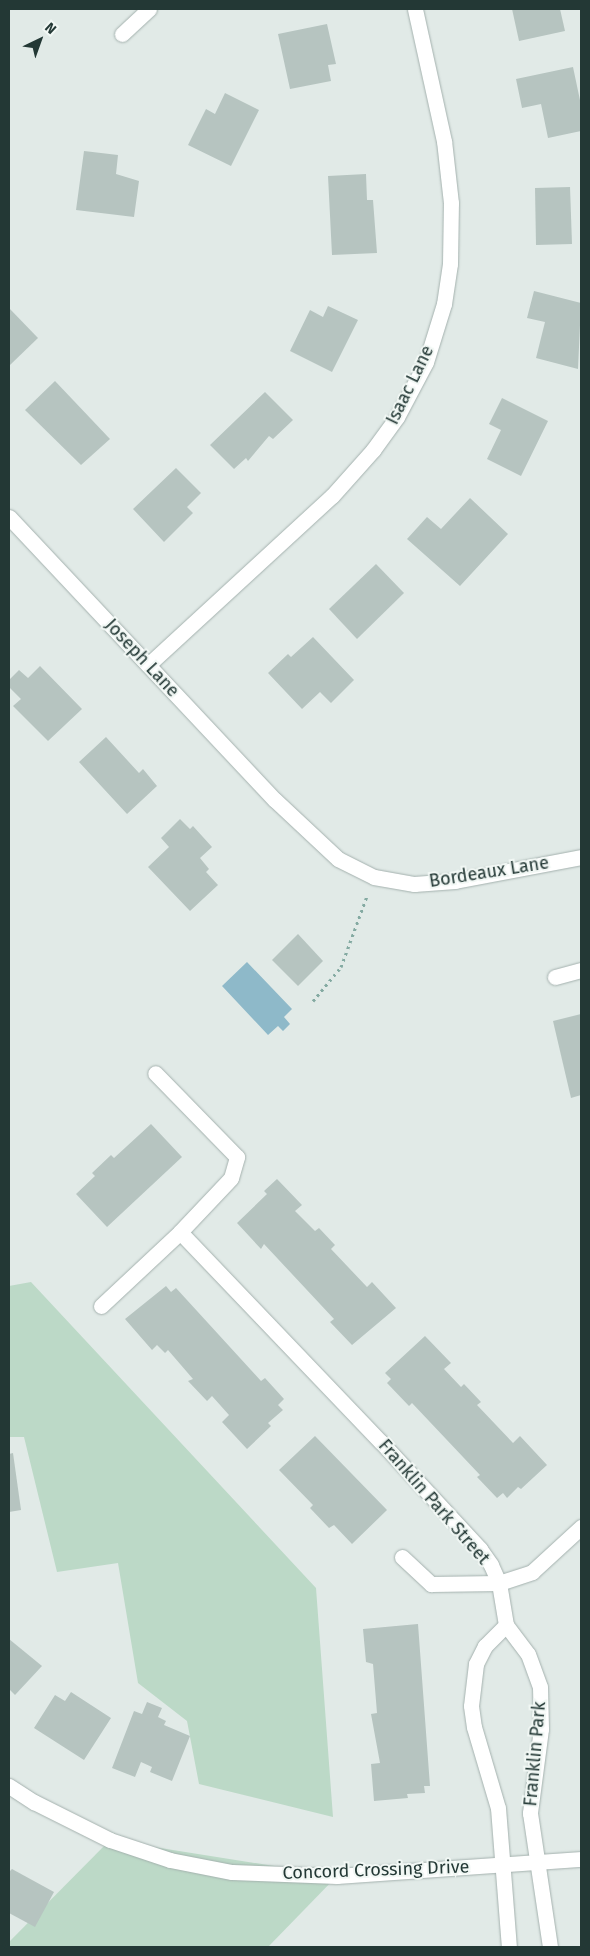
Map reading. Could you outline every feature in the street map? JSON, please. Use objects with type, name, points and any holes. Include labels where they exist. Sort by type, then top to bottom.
[{"type":"street","points":[[122,34],[149,9]]},
{"type":"street","name":"Isaac Lane","points":[[148,665],[332,496],[373,450],[398,416],[426,362],[445,296],[452,244],[451,203],[444,141],[415,9]]},
{"type":"street","name":"Joseph Lane","points":[[9,517],[275,800]]},
{"type":"street","name":"Bordeaux Lane","points":[[275,800],[338,859],[374,877],[414,884],[455,881],[581,857]]},
{"type":"street","points":[[555,977],[581,970]]},
{"type":"street","points":[[101,1306],[180,1232],[231,1178],[237,1157],[155,1073]]},
{"type":"street","name":"Franklin Park Street","points":[[180,1232],[480,1549],[499,1583],[506,1625]]},
{"type":"street","points":[[402,1557],[431,1584],[499,1583],[532,1572],[581,1527]]},
{"type":"street","points":[[506,1625],[485,1646],[476,1664],[471,1706],[474,1727],[494,1787],[510,1947]]},
{"type":"street","name":"Franklin Park","points":[[506,1625],[528,1654],[540,1688],[541,1729],[530,1813],[535,1862],[550,1947]]},
{"type":"street","name":"Concord Crossing Drive","points":[[9,1786],[34,1802],[110,1840],[170,1860],[232,1872],[337,1876],[581,1859]]},
{"type":"path","points":[[313,1001],[341,967],[374,877]]},
{"type":"green space","points":[[31,1282],[316,1588],[333,1817],[199,1784],[187,1721],[138,1683],[118,1563],[57,1572],[24,1437],[9,1437],[9,1286]]},
{"type":"green space","points":[[110,1840],[337,1876],[268,1947],[9,1947],[9,1942]]},
{"type":"water","points":[[247,962],[292,1009],[284,1017],[290,1024],[283,1031],[278,1026],[268,1035],[222,986]]},
{"type":"building","points":[[512,9],[560,9],[565,31],[519,41]]},
{"type":"building","points":[[327,24],[336,64],[328,65],[331,81],[290,89],[278,34]]},
{"type":"building","points":[[573,67],[581,105],[581,131],[548,138],[541,104],[522,108],[516,79]]},
{"type":"building","points":[[225,93],[259,110],[231,166],[188,145],[206,109],[215,114]]},
{"type":"building","points":[[84,151],[118,155],[116,174],[139,181],[134,217],[76,210]]},
{"type":"building","points":[[366,174],[367,200],[373,200],[377,253],[332,255],[328,176]]},
{"type":"building","points":[[570,187],[572,244],[536,245],[535,188]]},
{"type":"building","points":[[534,291],[581,303],[578,369],[536,358],[545,322],[527,318]]},
{"type":"building","points":[[328,306],[358,320],[332,372],[290,351],[310,310],[323,317]]},
{"type":"building","points":[[9,308],[38,338],[10,365],[9,363]]},
{"type":"building","points":[[55,381],[110,439],[81,465],[25,410]]},
{"type":"building","points":[[265,392],[293,420],[273,439],[269,436],[248,461],[246,458],[234,469],[210,445]]},
{"type":"building","points":[[502,398],[548,421],[521,476],[487,459],[501,430],[489,424]]},
{"type":"building","points":[[176,468],[201,493],[187,507],[193,513],[164,542],[133,509]]},
{"type":"building","points":[[470,498],[508,534],[460,586],[407,539],[427,517],[441,529]]},
{"type":"building","points":[[376,564],[404,593],[357,639],[329,609]]},
{"type":"building","points":[[313,637],[354,680],[331,703],[320,692],[302,709],[268,673],[288,654],[291,657]]},
{"type":"building","points":[[40,666],[82,709],[48,741],[13,706],[21,699],[9,687],[9,680],[19,670],[28,678]]},
{"type":"building","points":[[106,737],[139,773],[143,769],[157,786],[127,814],[79,762]]},
{"type":"building","points":[[180,819],[190,829],[193,826],[212,847],[200,858],[209,869],[206,872],[218,885],[190,911],[148,867],[169,847],[161,838]]},
{"type":"building","points":[[298,934],[323,961],[298,986],[272,960]]},
{"type":"building","points":[[581,1014],[581,1095],[571,1098],[553,1021]]},
{"type":"building","points":[[151,1124],[182,1157],[107,1227],[76,1194],[95,1176],[92,1173],[111,1155],[114,1158]]},
{"type":"building","points":[[277,1179],[302,1205],[295,1211],[315,1231],[319,1228],[335,1245],[331,1249],[367,1287],[372,1282],[396,1308],[352,1345],[330,1322],[334,1319],[264,1244],[261,1249],[237,1223],[267,1194],[264,1191]]},
{"type":"building","points":[[166,1286],[171,1292],[176,1288],[261,1381],[265,1378],[284,1399],[278,1405],[283,1410],[268,1423],[271,1426],[247,1449],[222,1422],[229,1415],[212,1396],[207,1401],[188,1381],[193,1379],[168,1350],[165,1353],[157,1345],[152,1350],[125,1319]]},
{"type":"building","points":[[425,1336],[451,1363],[444,1369],[461,1387],[464,1384],[481,1402],[477,1405],[513,1443],[520,1436],[547,1465],[521,1489],[518,1487],[507,1498],[503,1493],[497,1498],[477,1477],[480,1475],[412,1403],[409,1406],[387,1383],[391,1379],[385,1373]]},
{"type":"building","points":[[315,1436],[387,1510],[352,1544],[334,1525],[329,1528],[310,1508],[313,1505],[279,1470]]},
{"type":"building","points":[[13,1453],[21,1510],[9,1512],[9,1454]]},
{"type":"building","points":[[418,1624],[430,1786],[424,1786],[425,1793],[407,1794],[408,1798],[374,1801],[371,1764],[380,1763],[371,1714],[377,1713],[373,1664],[366,1662],[363,1629]]},
{"type":"building","points":[[9,1639],[42,1666],[15,1695],[9,1689]]},
{"type":"building","points":[[71,1692],[111,1718],[84,1760],[34,1728],[55,1695],[65,1701]]},
{"type":"building","points":[[147,1702],[162,1708],[158,1717],[166,1721],[164,1725],[190,1736],[172,1781],[150,1772],[152,1767],[141,1762],[135,1777],[112,1768],[134,1711],[142,1714]]},
{"type":"building","points":[[12,1869],[54,1892],[35,1927],[9,1913],[9,1872]]}]
